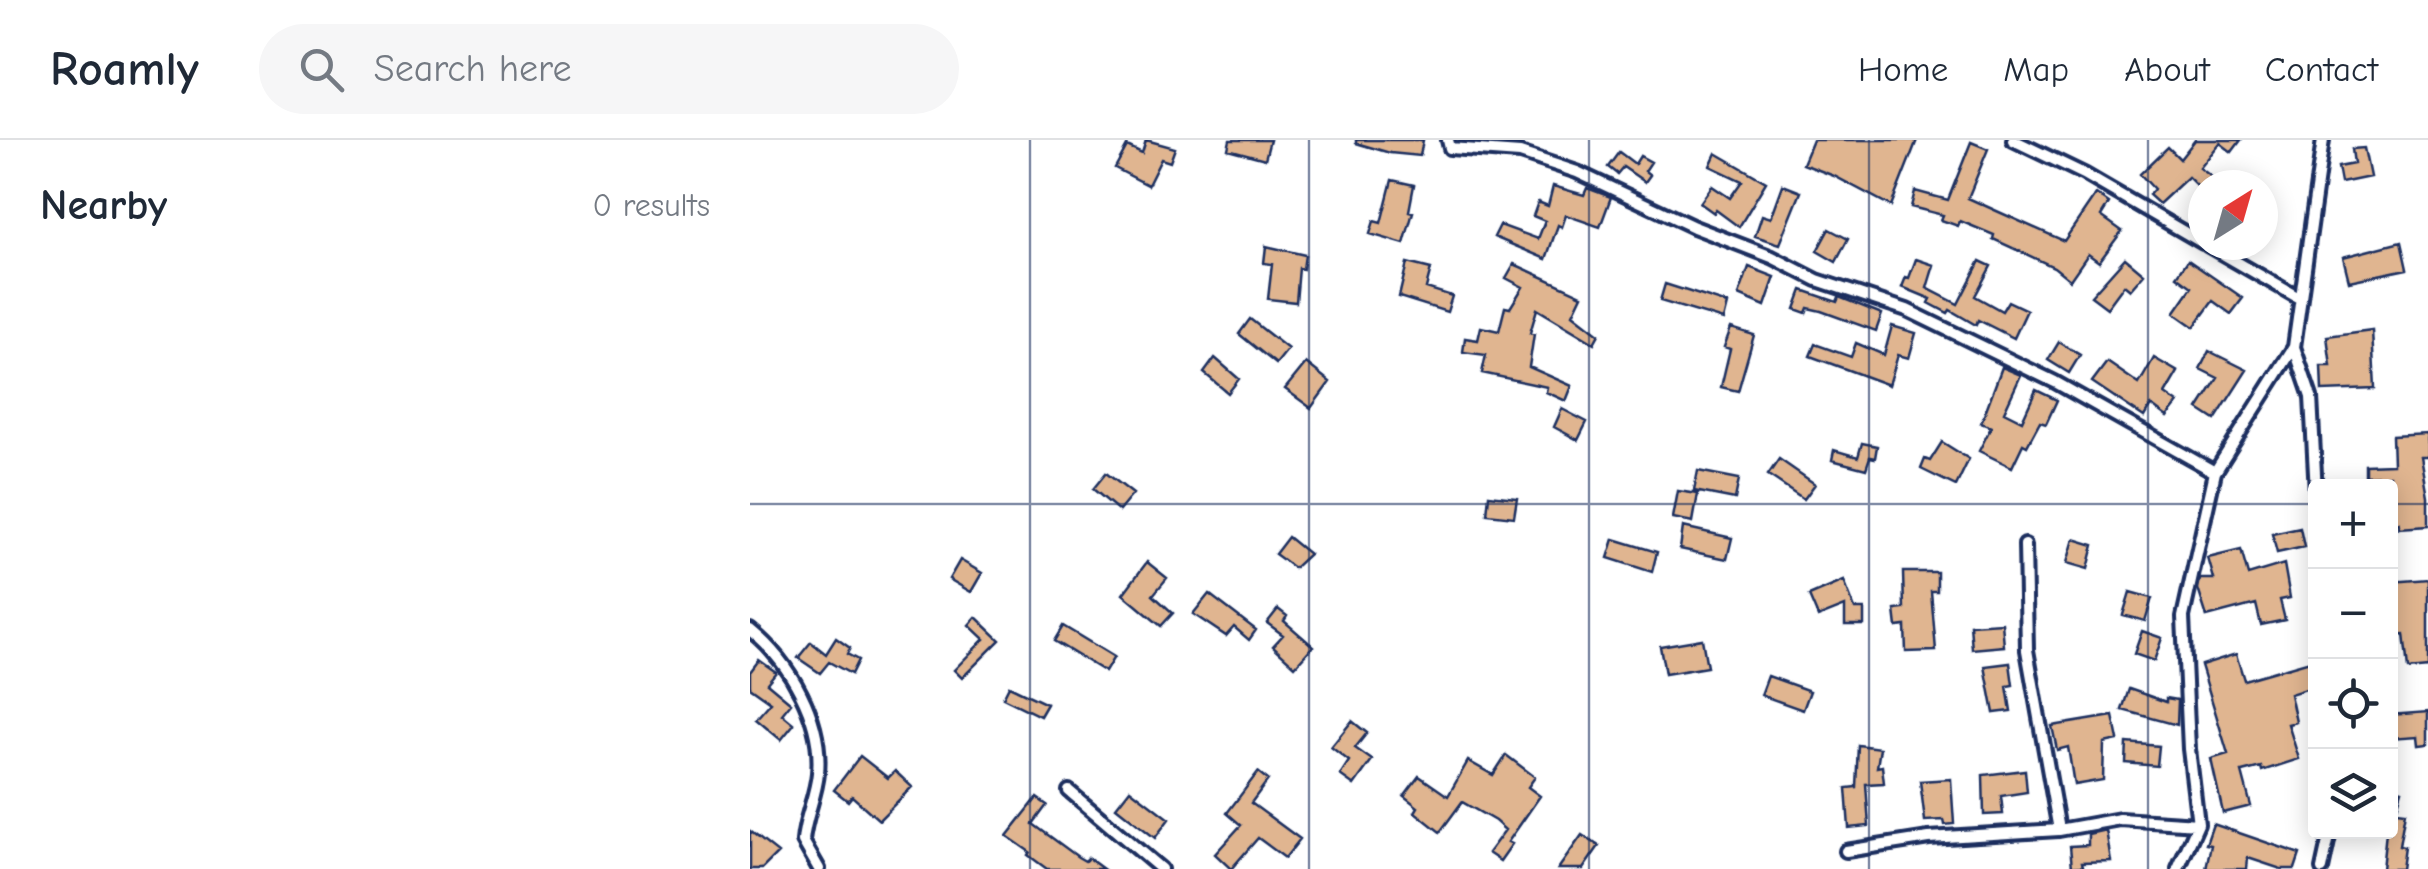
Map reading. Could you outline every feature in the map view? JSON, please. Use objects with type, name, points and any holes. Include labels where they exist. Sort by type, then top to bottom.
[{"type":"street","points":[[1448,140],[1450,148],[1520,154],[1589,177],[1817,280],[1907,310],[2055,382],[2215,472]]},
{"type":"street","points":[[2013,140],[2084,174],[2188,234]]},
{"type":"street","points":[[2315,479],[2311,397],[2294,347],[2323,140]]},
{"type":"street","points":[[2233,260],[2299,298]]},
{"type":"street","points":[[2178,869],[2198,824],[2188,749],[2183,617],[2215,472],[2294,347]]},
{"type":"street","points":[[2024,545],[2026,650],[2059,830]]},
{"type":"street","points":[[750,630],[792,678],[813,723],[818,771],[803,841],[819,869]]},
{"type":"street","points":[[1069,790],[1160,869]]},
{"type":"street","points":[[1846,851],[1929,838],[2059,830],[2120,820],[2198,824]]},
{"type":"street","points":[[2322,869],[2328,839]]},
{"type":"building","points":[[1146,140],[1175,148],[1170,162],[1161,159],[1148,185],[1115,168],[1127,146],[1142,153]]},
{"type":"building","points":[[1230,140],[1270,140],[1265,159],[1228,149]]},
{"type":"building","points":[[1356,140],[1423,140],[1420,156],[1390,153]]},
{"type":"building","points":[[1813,140],[1917,140],[1891,206],[1803,164]]},
{"type":"building","points":[[2195,140],[2241,140],[2232,152],[2220,143],[2200,168],[2203,170],[2188,170],[2188,177],[2159,204],[2149,195],[2154,189],[2140,174],[2168,147],[2180,159]]},
{"type":"building","points":[[1971,142],[1988,149],[1968,198],[2064,241],[2096,194],[2109,203],[2101,216],[2122,231],[2099,262],[2088,254],[2070,280],[2054,267],[1993,239],[1994,235],[1911,207],[1915,191],[1948,200]]},
{"type":"building","points":[[2364,148],[2370,177],[2341,183],[2338,167],[2354,164],[2352,149]]},
{"type":"building","points":[[1619,152],[1635,164],[1640,156],[1651,162],[1645,171],[1650,175],[1645,182],[1623,167],[1617,174],[1608,167]]},
{"type":"building","points":[[1716,153],[1766,182],[1739,227],[1700,203],[1712,186],[1730,198],[1742,181],[1710,166]]},
{"type":"building","points":[[1392,180],[1414,185],[1409,211],[1413,212],[1404,244],[1370,234],[1374,221],[1381,223]]},
{"type":"building","points":[[1783,185],[1801,192],[1780,244],[1755,236],[1762,215],[1771,218]]},
{"type":"building","points":[[1553,186],[1584,195],[1587,188],[1611,197],[1600,227],[1566,215],[1562,227],[1558,225],[1546,259],[1494,237],[1500,225],[1538,239],[1545,221],[1533,216],[1538,202],[1548,206]]},
{"type":"building","points":[[1829,229],[1848,239],[1836,262],[1817,251]]},
{"type":"building","points":[[2401,242],[2407,269],[2349,281],[2343,257]]},
{"type":"building","points":[[1266,246],[1305,255],[1303,269],[1299,268],[1296,302],[1268,299],[1272,264],[1264,263]]},
{"type":"building","points":[[2125,258],[2144,274],[2130,290],[2124,285],[2107,308],[2091,296]]},
{"type":"building","points":[[1916,259],[1934,265],[1927,288],[1958,304],[1980,261],[1991,266],[1975,296],[2002,311],[2008,301],[2027,310],[2014,338],[1978,320],[1976,325],[1950,310],[1948,313],[1929,303],[1931,299],[1902,287]]},
{"type":"building","points":[[2188,260],[2243,298],[2231,314],[2213,301],[2194,327],[2174,313],[2192,287],[2177,276]]},
{"type":"building","points":[[1407,263],[1431,269],[1426,288],[1452,296],[1447,312],[1399,297]]},
{"type":"building","points":[[1514,264],[1582,295],[1573,314],[1599,334],[1594,343],[1537,309],[1530,333],[1534,334],[1529,367],[1572,386],[1566,401],[1546,392],[1547,387],[1482,373],[1486,355],[1463,352],[1465,338],[1478,340],[1481,327],[1499,331],[1505,307],[1510,308],[1523,287],[1506,278]]},
{"type":"building","points":[[1749,267],[1775,277],[1765,306],[1739,295]]},
{"type":"building","points":[[1665,284],[1728,304],[1724,320],[1660,301]]},
{"type":"building","points":[[1802,290],[1837,302],[1839,297],[1882,314],[1876,331],[1821,311],[1808,308],[1806,313],[1795,309]]},
{"type":"building","points":[[1250,319],[1288,349],[1276,364],[1239,334]]},
{"type":"building","points":[[1892,326],[1916,333],[1909,358],[1898,355],[1889,385],[1810,356],[1815,344],[1851,357],[1856,343],[1884,355]]},
{"type":"building","points":[[1731,328],[1754,335],[1738,391],[1721,387],[1730,349],[1724,347]]},
{"type":"building","points":[[2372,330],[2375,389],[2322,391],[2321,366],[2331,366],[2327,336]]},
{"type":"building","points":[[2059,342],[2080,355],[2069,373],[2048,360]]},
{"type":"building","points":[[2209,351],[2247,370],[2215,420],[2198,409],[2218,378],[2200,369]]},
{"type":"building","points":[[1215,358],[1239,379],[1228,393],[1204,373]]},
{"type":"building","points":[[2154,358],[2178,372],[2165,394],[2178,403],[2167,417],[2151,405],[2144,417],[2092,382],[2107,362],[2139,384]]},
{"type":"building","points":[[1306,363],[1330,382],[1311,408],[1285,389]]},
{"type":"building","points":[[2002,367],[2021,375],[2004,412],[2022,421],[2036,390],[2057,400],[2046,424],[2040,422],[2012,467],[1979,451],[1991,427],[1981,423]]},
{"type":"building","points":[[1562,409],[1587,422],[1578,440],[1554,427]]},
{"type":"building","points":[[2428,434],[2428,457],[2421,457],[2428,526],[2399,528],[2398,479],[2390,479],[2390,475],[2365,476],[2365,465],[2393,464],[2392,436]]},
{"type":"building","points":[[1942,442],[1969,459],[1956,486],[1921,469]]},
{"type":"building","points":[[1862,443],[1877,446],[1875,458],[1870,457],[1866,469],[1832,460],[1834,450],[1858,457]]},
{"type":"building","points":[[1779,459],[1815,484],[1804,499],[1768,475]]},
{"type":"building","points":[[1698,471],[1739,479],[1735,499],[1694,491]]},
{"type":"building","points":[[1106,473],[1133,494],[1119,511],[1093,489]]},
{"type":"building","points":[[1678,491],[1698,494],[1693,522],[1673,518]]},
{"type":"building","points":[[1489,495],[1517,498],[1514,517],[1487,514]]},
{"type":"building","points":[[1683,527],[1732,538],[1727,559],[1680,549]]},
{"type":"building","points":[[2300,528],[2304,547],[2277,553],[2272,534]]},
{"type":"building","points":[[1288,537],[1309,554],[1294,568],[1275,554]]},
{"type":"building","points":[[1614,539],[1657,552],[1652,572],[1608,558]]},
{"type":"building","points":[[2074,539],[2094,545],[2088,569],[2067,563]]},
{"type":"building","points":[[2241,550],[2248,575],[2284,564],[2290,598],[2280,600],[2285,620],[2261,625],[2256,604],[2207,617],[2198,589],[2200,579],[2214,579],[2208,558]]},
{"type":"building","points":[[960,560],[982,573],[971,592],[949,579]]},
{"type":"building","points":[[1147,562],[1167,578],[1153,595],[1173,613],[1161,626],[1123,594]]},
{"type":"building","points":[[1903,572],[1937,572],[1937,591],[1931,591],[1936,651],[1906,652],[1905,626],[1897,627],[1895,610],[1904,609]]},
{"type":"building","points":[[2428,579],[2428,668],[2408,670],[2404,634],[2398,634],[2398,581]]},
{"type":"building","points":[[1844,581],[1855,609],[1864,609],[1864,625],[1845,625],[1845,606],[1818,617],[1809,596]]},
{"type":"building","points":[[2130,592],[2152,598],[2145,621],[2123,615]]},
{"type":"building","points":[[1209,594],[1256,630],[1249,640],[1234,627],[1226,636],[1193,614]]},
{"type":"building","points":[[1278,609],[1287,616],[1284,621],[1313,646],[1295,666],[1273,646],[1283,635],[1267,623]]},
{"type":"building","points":[[976,617],[1000,640],[962,678],[954,670],[984,639],[969,625]]},
{"type":"building","points":[[2002,623],[2004,646],[1972,649],[1970,625]]},
{"type":"building","points":[[1063,626],[1114,657],[1105,672],[1054,641]]},
{"type":"building","points":[[2142,631],[2162,638],[2154,661],[2134,654]]},
{"type":"building","points":[[836,638],[850,648],[847,654],[858,660],[851,674],[829,662],[820,673],[798,658],[811,642],[826,654]]},
{"type":"building","points":[[1702,639],[1707,667],[1665,674],[1660,646]]},
{"type":"building","points":[[2236,654],[2244,680],[2308,662],[2308,688],[2290,694],[2296,722],[2288,724],[2299,759],[2262,771],[2261,767],[2242,772],[2251,806],[2223,813],[2211,759],[2228,754],[2201,665]]},
{"type":"building","points":[[759,660],[776,672],[767,683],[791,703],[782,714],[794,724],[781,740],[756,719],[771,702],[750,687],[750,672]]},
{"type":"building","points":[[2010,663],[2013,685],[2007,686],[2011,711],[1994,713],[1985,666]]},
{"type":"building","points":[[1768,676],[1810,691],[1803,710],[1761,695]]},
{"type":"building","points":[[1009,686],[1047,704],[1040,716],[1003,698]]},
{"type":"building","points":[[2129,689],[2166,702],[2166,698],[2178,700],[2177,725],[2122,710]]},
{"type":"building","points":[[2428,712],[2428,744],[2419,745],[2418,736],[2398,737],[2398,714]]},
{"type":"building","points":[[2113,716],[2118,740],[2104,743],[2103,780],[2074,785],[2068,747],[2057,750],[2052,726]]},
{"type":"building","points":[[1352,721],[1367,733],[1355,748],[1372,760],[1354,785],[1340,775],[1349,761],[1331,747]]},
{"type":"building","points":[[2127,743],[2159,746],[2157,766],[2126,763]]},
{"type":"building","points":[[1858,745],[1880,748],[1877,767],[1882,766],[1884,783],[1866,784],[1869,826],[1849,828],[1846,788],[1856,787]]},
{"type":"building","points":[[1506,755],[1535,777],[1528,787],[1540,796],[1508,842],[1512,844],[1500,861],[1488,853],[1505,830],[1495,821],[1462,802],[1440,832],[1415,812],[1418,807],[1404,796],[1419,776],[1448,796],[1468,761],[1493,775]]},
{"type":"building","points":[[860,756],[888,778],[895,771],[912,787],[879,820],[852,796],[848,801],[834,790]]},
{"type":"building","points":[[2025,770],[2027,792],[2001,796],[2003,814],[1984,815],[1983,775]]},
{"type":"building","points":[[1258,772],[1268,780],[1251,803],[1300,839],[1285,858],[1258,838],[1231,869],[1215,854],[1241,825],[1227,813]]},
{"type":"building","points":[[1951,779],[1954,824],[1925,821],[1920,781]]},
{"type":"building","points":[[1130,789],[1169,819],[1155,838],[1116,807]]},
{"type":"building","points":[[1037,798],[1047,805],[1033,824],[1078,857],[1085,861],[1088,858],[1103,869],[1047,869],[1007,836]]},
{"type":"building","points":[[2398,811],[2405,812],[2399,846],[2404,847],[2401,869],[2382,869],[2385,839],[2398,839]]},
{"type":"building","points":[[2213,824],[2300,854],[2295,869],[2281,869],[2248,858],[2247,869],[2206,869],[2211,845],[2206,844]]},
{"type":"building","points":[[2106,830],[2111,861],[2082,862],[2083,866],[2072,867],[2070,846],[2088,845],[2088,834]]},
{"type":"building","points":[[750,831],[778,853],[762,869],[750,869]]},
{"type":"building","points":[[1582,835],[1599,846],[1583,869],[1558,869]]}]
